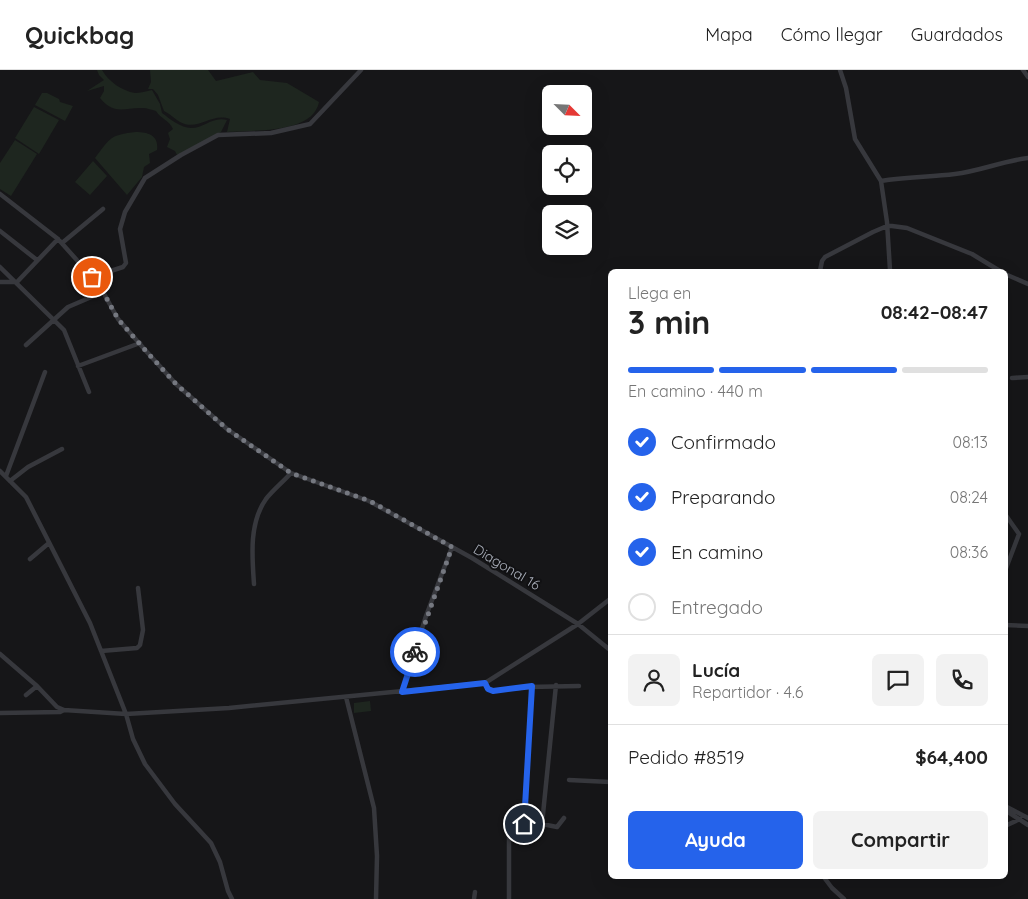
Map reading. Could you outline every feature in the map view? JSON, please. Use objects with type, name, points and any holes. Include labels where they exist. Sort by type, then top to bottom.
[{"type":"street","points":[[92,277],[123,267],[126,263],[120,229],[125,212],[144,178],[218,135],[271,133],[310,124],[361,70]]},
{"type":"street","points":[[840,70],[846,88],[856,139],[881,181],[890,269]]},
{"type":"street","points":[[1023,70],[1028,77]]},
{"type":"street","points":[[881,181],[956,174],[1028,158]]},
{"type":"street","name":"Diagonal 16","points":[[0,194],[62,243],[92,277],[118,319],[176,384],[227,429],[291,473],[370,501],[472,558],[578,624],[608,648]]},
{"type":"street","points":[[62,243],[103,209]]},
{"type":"street","points":[[820,269],[825,257],[887,226],[907,228],[965,252],[996,269]]},
{"type":"street","points":[[0,231],[37,260]]},
{"type":"street","points":[[0,282],[17,282],[58,239]]},
{"type":"street","points":[[0,267],[64,330],[89,392]]},
{"type":"street","points":[[1008,275],[1028,284]]},
{"type":"street","points":[[26,345],[68,307],[103,292]]},
{"type":"street","points":[[78,366],[140,343]]},
{"type":"street","points":[[6,476],[45,372]]},
{"type":"street","points":[[1012,378],[1028,377]]},
{"type":"street","points":[[10,481],[28,467],[62,449]]},
{"type":"street","points":[[0,470],[26,497],[90,622],[126,714],[132,739],[145,764],[175,804],[211,843],[220,862],[228,892],[232,899]]},
{"type":"street","points":[[254,584],[251,549],[258,519],[265,500],[291,473]]},
{"type":"street","points":[[1008,518],[1019,534],[1008,563]]},
{"type":"street","points":[[30,559],[49,543]]},
{"type":"street","points":[[402,692],[426,616],[452,547]]},
{"type":"street","points":[[101,651],[137,648],[140,645],[142,630],[138,588]]},
{"type":"street","points":[[0,654],[37,686],[57,707],[64,710],[126,714],[229,708],[485,683],[578,624],[608,601]]},
{"type":"street","points":[[1008,625],[1028,626]]},
{"type":"street","points":[[485,683],[488,689],[493,691],[532,686],[578,686]]},
{"type":"street","points":[[542,824],[556,685]]},
{"type":"street","points":[[26,695],[37,686]]},
{"type":"street","points":[[532,686],[524,824],[542,824],[557,827],[564,818]]},
{"type":"street","points":[[346,697],[374,808],[377,856],[376,899]]},
{"type":"street","points":[[0,713],[60,712],[64,710]]},
{"type":"street","points":[[569,780],[608,782]]},
{"type":"street","points":[[1008,808],[1028,818]]},
{"type":"street","points":[[1008,812],[1028,824]]},
{"type":"street","points":[[1008,825],[1020,819]]},
{"type":"street","points":[[509,822],[509,899]]},
{"type":"street","points":[[825,879],[844,899]]},
{"type":"street","points":[[474,899],[475,892]]},
{"type":"shaded area","points":[[97,70],[102,70],[112,82],[130,92],[137,93],[152,90],[160,104],[162,113],[183,126],[191,128],[217,120],[227,120],[221,132],[177,155],[175,151],[167,147],[170,139],[168,133],[173,129],[156,111],[145,108],[115,109],[105,104],[100,98],[104,91],[104,86],[87,91],[104,80]]},
{"type":"shaded area","points":[[150,70],[208,70],[216,81],[253,72],[260,80],[287,83],[319,102],[314,112],[306,120],[294,125],[266,130],[227,132],[230,119],[217,118],[193,125],[180,122],[164,111],[158,95],[153,89],[148,89],[151,82]]},
{"type":"shaded area","points":[[42,93],[47,93],[59,99],[60,102],[73,106],[65,121],[35,105]]},
{"type":"shaded area","points":[[34,107],[59,120],[39,154],[15,138]]},
{"type":"shaded area","points":[[136,132],[149,134],[155,138],[157,150],[149,154],[150,163],[144,167],[142,177],[127,195],[95,158],[112,138],[121,134]]},
{"type":"shaded area","points":[[15,140],[37,154],[11,196],[0,189],[0,163]]},
{"type":"shaded area","points":[[93,161],[107,176],[90,195],[75,182]]},
{"type":"shaded area","points":[[370,701],[371,711],[354,713],[354,703]]},
{"type":"way so far","points":[[92,277],[118,319],[146,351],[176,384],[227,429],[300,478],[370,501],[452,547],[426,616],[415,652]]},
{"type":"route","points":[[415,652],[402,692],[485,683],[488,689],[493,691],[532,686],[524,824]]}]
